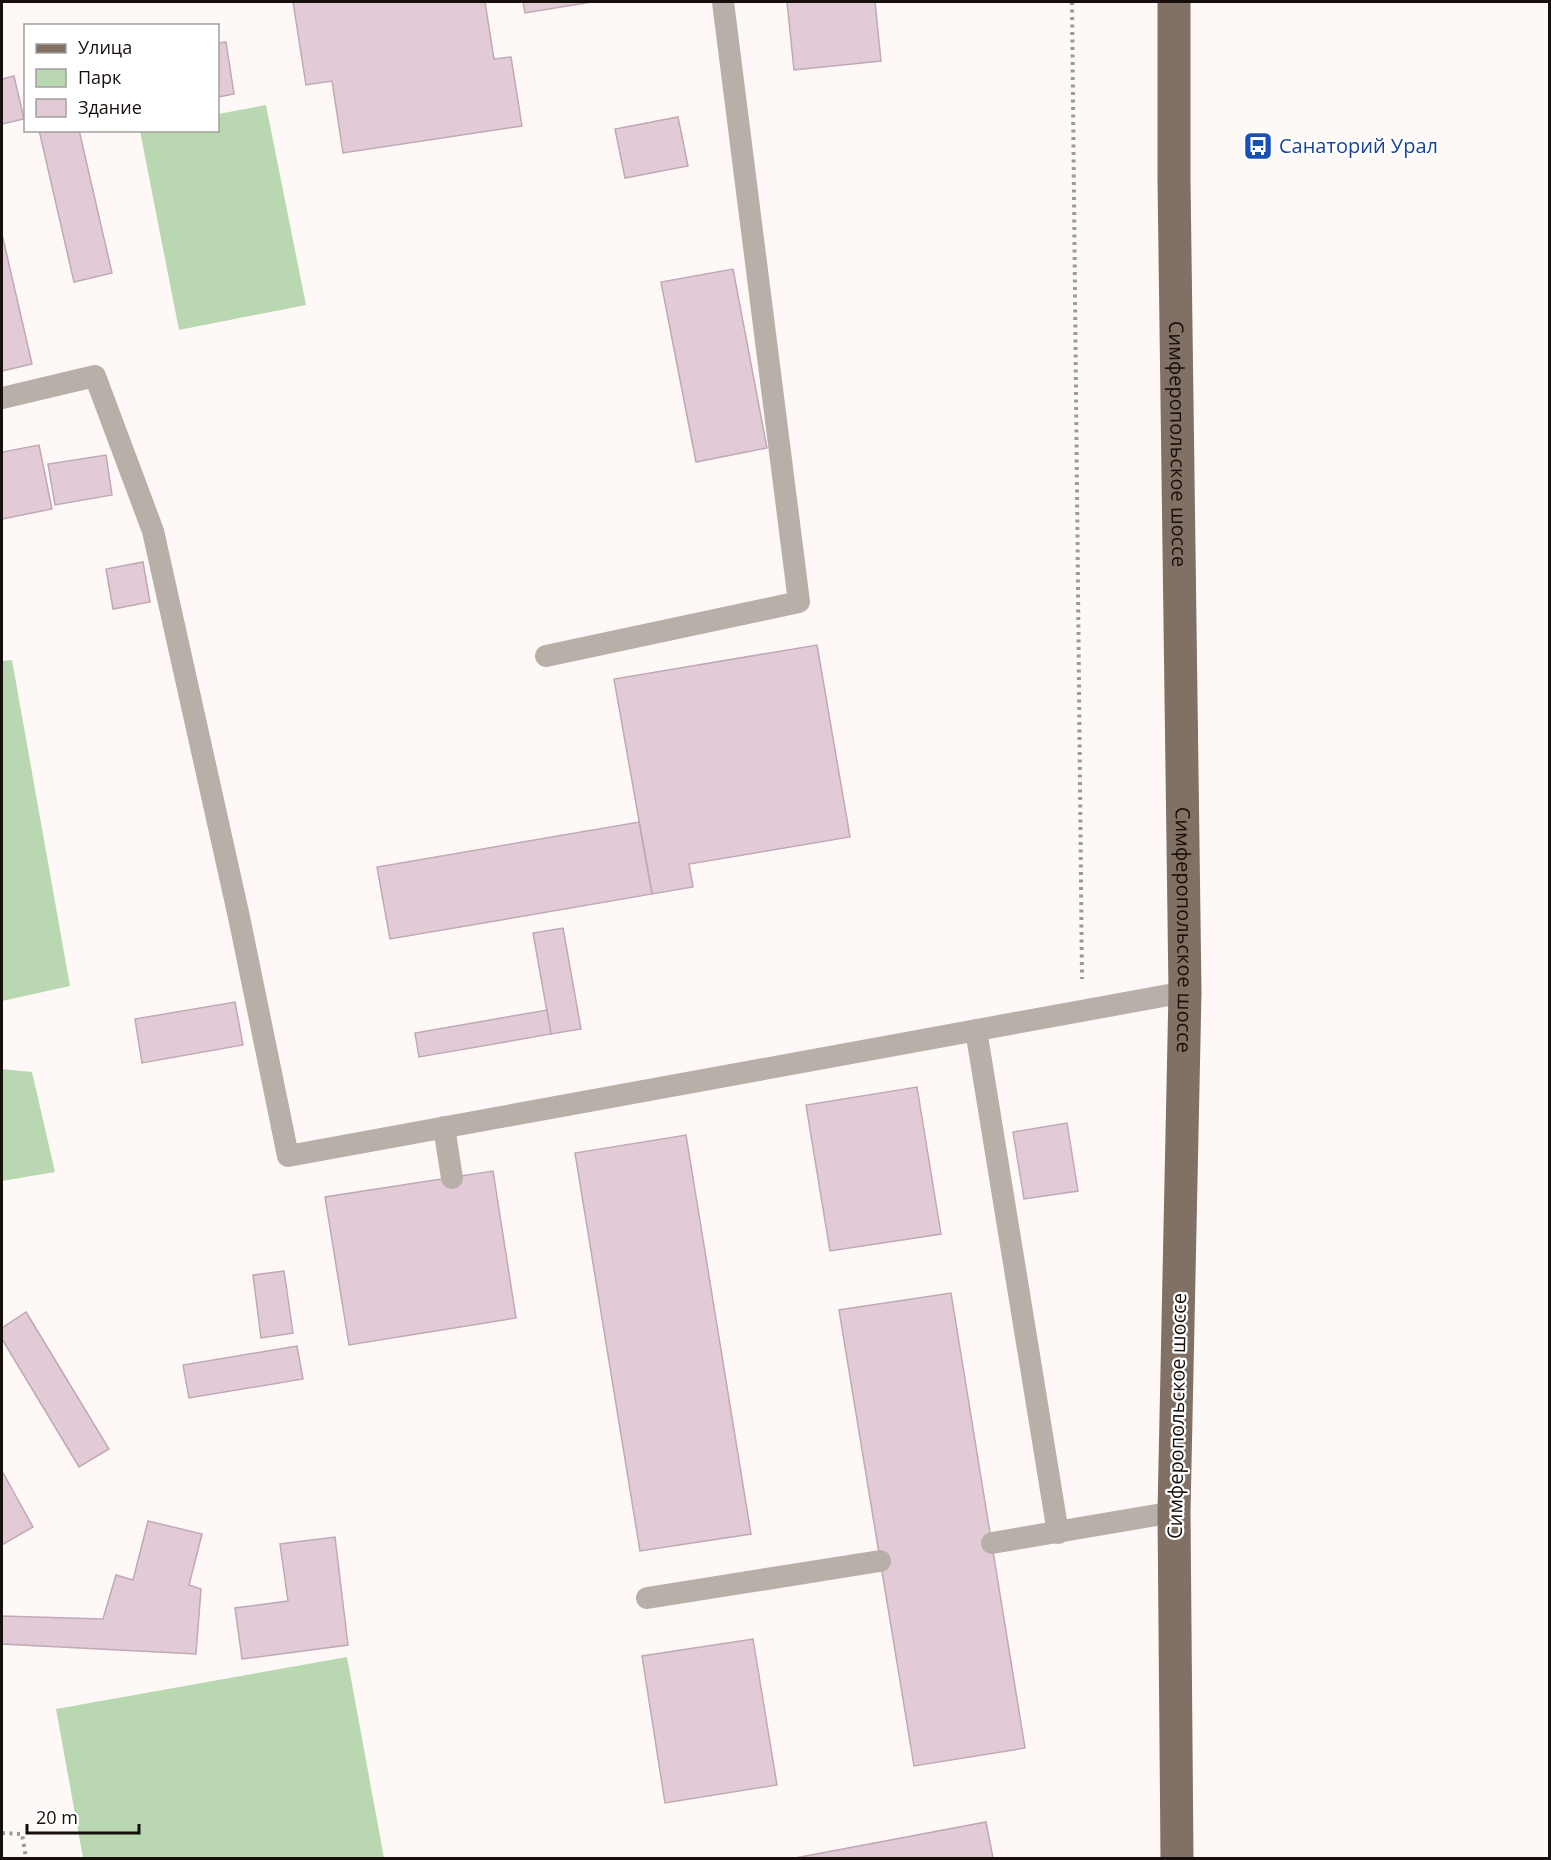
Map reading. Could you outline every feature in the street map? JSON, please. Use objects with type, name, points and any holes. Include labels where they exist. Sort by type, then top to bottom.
[{"type":"main road","name":"Симферопольское шоссе","points":[[1174,2],[1174,179],[1185,992],[1174,1512],[1177,1858]]},
{"type":"lane","points":[[546,656],[799,603],[723,2]]},
{"type":"lane","points":[[2,398],[95,376],[153,531],[239,917],[288,1156],[1185,992]]},
{"type":"lane","points":[[976,1030],[1058,1533]]},
{"type":"lane","points":[[444,1127],[452,1178]]},
{"type":"lane","points":[[992,1543],[1174,1512]]},
{"type":"lane","points":[[647,1598],[880,1561]]},
{"type":"path","points":[[1072,2],[1083,1010]]},
{"type":"path","points":[[2,1833],[22,1834],[26,1858]]},
{"type":"green space","points":[[266,105],[306,305],[179,330],[140,132],[219,132],[219,114]]},
{"type":"green space","points":[[12,660],[70,986],[2,1001],[2,661]]},
{"type":"green space","points":[[2,1069],[32,1072],[55,1172],[2,1181]]},
{"type":"green space","points":[[347,1657],[384,1858],[83,1858],[56,1709]]},
{"type":"building","points":[[293,2],[485,2],[494,59],[511,57],[522,126],[343,153],[332,81],[306,85]]},
{"type":"building","points":[[523,2],[592,2],[525,13]]},
{"type":"building","points":[[787,2],[875,2],[881,61],[794,70]]},
{"type":"building","points":[[226,42],[234,94],[219,97],[219,43]]},
{"type":"building","points":[[14,76],[24,119],[2,124],[2,79]]},
{"type":"building","points":[[678,117],[688,166],[625,178],[615,129]]},
{"type":"building","points":[[39,132],[79,132],[112,273],[74,282]]},
{"type":"building","points":[[2,234],[32,364],[2,371]]},
{"type":"building","points":[[733,269],[767,448],[696,462],[661,282]]},
{"type":"building","points":[[39,445],[52,509],[2,519],[2,452]]},
{"type":"building","points":[[106,455],[112,495],[55,505],[48,464]]},
{"type":"building","points":[[143,562],[150,602],[113,609],[106,569]]},
{"type":"building","points":[[817,645],[850,837],[689,864],[693,887],[652,894],[614,679]]},
{"type":"building","points":[[639,822],[652,894],[390,939],[377,867]]},
{"type":"building","points":[[563,928],[581,1029],[551,1034],[533,933]]},
{"type":"building","points":[[235,1002],[243,1045],[142,1063],[135,1019]]},
{"type":"building","points":[[547,1010],[551,1034],[419,1057],[415,1033]]},
{"type":"building","points":[[917,1087],[941,1234],[830,1251],[806,1105]]},
{"type":"building","points":[[1067,1123],[1078,1191],[1024,1199],[1013,1132]]},
{"type":"building","points":[[686,1135],[751,1534],[640,1551],[575,1153]]},
{"type":"building","points":[[493,1171],[516,1318],[349,1345],[325,1197]]},
{"type":"building","points":[[284,1271],[293,1333],[261,1338],[253,1275]]},
{"type":"building","points":[[951,1293],[1025,1748],[914,1766],[839,1310]]},
{"type":"building","points":[[26,1312],[109,1449],[79,1467],[2,1339],[2,1328]]},
{"type":"building","points":[[297,1346],[303,1379],[189,1398],[183,1365]]},
{"type":"building","points":[[2,1471],[33,1527],[2,1545]]},
{"type":"building","points":[[148,1521],[202,1534],[189,1585],[201,1589],[196,1654],[2,1644],[2,1616],[103,1619],[116,1575],[133,1580]]},
{"type":"building","points":[[335,1537],[348,1645],[242,1659],[235,1608],[288,1601],[280,1544]]},
{"type":"building","points":[[753,1639],[777,1785],[665,1803],[642,1656]]},
{"type":"building","points":[[986,1822],[993,1858],[795,1858]]},
{"type":"place","name":"Санаторий Урал","points":[[1258,146]]}]
